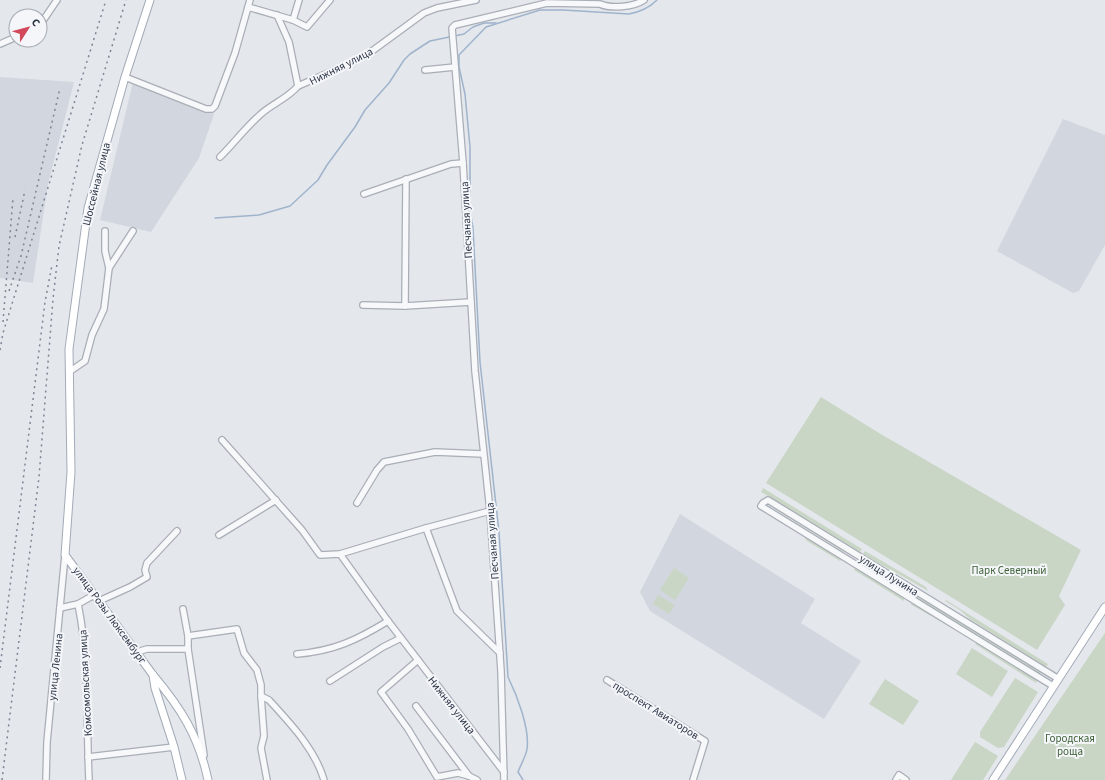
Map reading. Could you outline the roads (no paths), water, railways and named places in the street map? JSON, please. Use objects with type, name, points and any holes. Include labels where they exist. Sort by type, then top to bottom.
[{"type":"main road","name":"Шоссейная улица","points":[[65,555],[71,472],[69,349],[88,208],[125,77],[150,0]]},
{"type":"main road","name":"улица Розы Люксембург","points":[[65,555],[153,675],[168,692],[189,724],[201,751],[208,780]]},
{"type":"main road","points":[[993,780],[1105,607]]},
{"type":"main road","name":"улица Розы Люксембург","points":[[153,675],[155,688],[174,747],[182,780]]},
{"type":"street","points":[[48,13],[57,0]]},
{"type":"street","points":[[125,77],[206,109],[212,109],[215,106],[235,53],[250,0]]},
{"type":"street","points":[[293,20],[299,0]]},
{"type":"street","points":[[248,7],[293,20],[308,27],[330,0]]},
{"type":"street","name":"Нижняя улица","points":[[220,157],[261,114],[282,98],[294,92],[298,86],[368,54],[424,13],[437,8],[476,0]]},
{"type":"street","name":"Песчаная улица","points":[[504,780],[500,653],[490,511],[475,371],[463,162],[452,31],[455,25],[547,3],[600,2],[606,7],[636,4],[644,0]]},
{"type":"street","points":[[277,15],[289,42],[298,86]]},
{"type":"street","points":[[425,70],[455,67]]},
{"type":"street","points":[[364,194],[451,164],[463,162]]},
{"type":"street","points":[[405,306],[406,179]]},
{"type":"street","name":"Шоссейная улица","points":[[69,372],[85,361],[92,335],[104,309],[109,268],[105,251],[105,231]]},
{"type":"street","name":"Шоссейная улица","points":[[109,268],[133,231]]},
{"type":"street","points":[[363,305],[405,306],[471,302]]},
{"type":"street","points":[[222,440],[302,530],[320,555],[340,554],[426,528],[490,511]]},
{"type":"street","points":[[357,503],[377,470],[384,462],[435,452],[483,454]]},
{"type":"street","points":[[219,535],[276,500]]},
{"type":"street","points":[[848,558],[761,506],[768,500],[852,551]]},
{"type":"street","points":[[426,528],[457,611],[500,653]]},
{"type":"street","points":[[60,608],[78,604],[130,587],[147,577],[144,570],[147,563],[177,531]]},
{"type":"street","name":"улица Лунина","points":[[1053,686],[848,558],[852,551],[1058,678]]},
{"type":"street","name":"Нижняя улица","points":[[340,554],[388,621],[504,772]]},
{"type":"street","name":"улица Ленина","points":[[46,780],[47,742],[65,555]]},
{"type":"street","name":"Комсомольская улица","points":[[78,604],[83,628],[89,780]]},
{"type":"street","name":"улица Розы Люксембург","points":[[183,609],[206,769]]},
{"type":"street","points":[[297,654],[320,652],[337,648],[365,635],[388,621]]},
{"type":"street","points":[[188,636],[237,628],[244,652],[257,670],[261,686],[264,736],[261,748],[267,780]]},
{"type":"street","points":[[330,681],[383,647],[401,638]]},
{"type":"street","points":[[137,652],[147,650],[188,648]]},
{"type":"street","points":[[418,660],[381,692],[408,729],[437,777],[458,773],[477,780]]},
{"type":"street","name":"проспект Авиаторов","points":[[607,680],[705,741],[693,780]]},
{"type":"street","points":[[261,696],[268,700],[300,736],[317,762],[324,780]]},
{"type":"street","points":[[416,706],[469,776]]},
{"type":"street","points":[[88,757],[174,747]]},
{"type":"street","points":[[896,780],[899,775],[906,780]]},
{"type":"waterway","points":[[523,780],[518,772],[527,749],[527,732],[522,712],[508,677],[499,532],[480,362],[473,228],[470,211],[470,147],[465,94],[459,67],[459,55],[486,27],[540,10],[629,14],[644,9],[657,0]]},
{"type":"waterway","points":[[215,218],[259,215],[290,206],[318,180],[365,110],[389,83],[404,60],[410,54],[430,41],[464,34],[473,27],[484,23],[496,23]]},
{"type":"railway","points":[[0,350],[3,333],[106,0]]},
{"type":"railway","points":[[2,780],[39,477],[53,299],[59,246],[82,145],[126,0]]},
{"type":"railway","points":[[9,291],[21,256],[60,88]]},
{"type":"railway","points":[[15,237],[25,190]]},
{"type":"railway","points":[[3,322],[13,198]]},
{"type":"railway","points":[[0,668],[45,302],[52,265]]},
{"type":"park label","name":"Парк Северный","points":[[1009,570]]},
{"type":"park label","name":"Городская роща","points":[[1070,744]]}]
